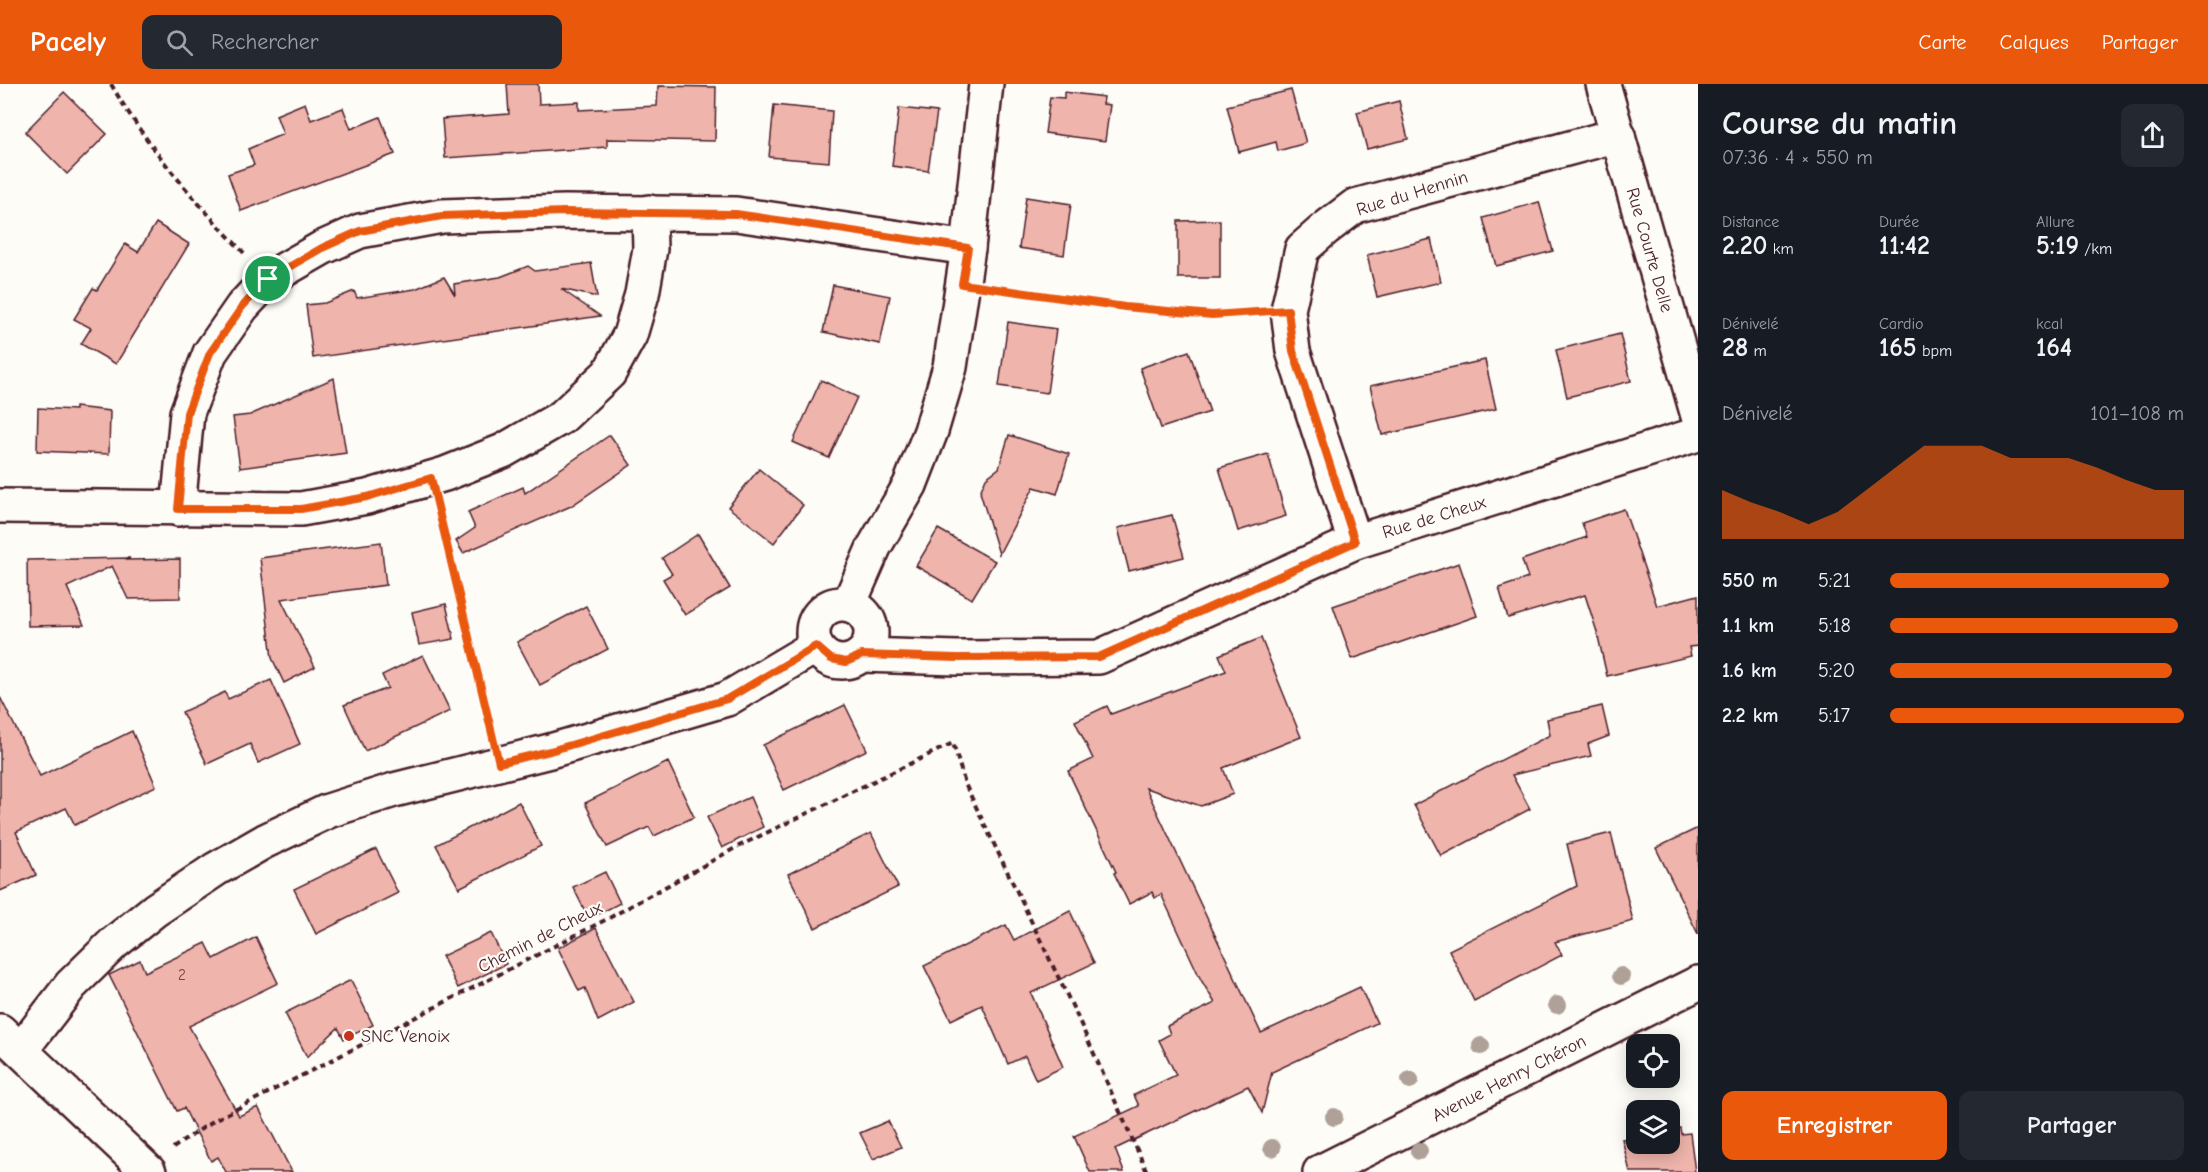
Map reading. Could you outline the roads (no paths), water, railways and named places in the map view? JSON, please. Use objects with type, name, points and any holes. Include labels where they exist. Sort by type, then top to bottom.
[{"type":"street","points":[[849,604],[874,547],[910,485],[931,431],[950,367],[968,248],[986,84]]},
{"type":"street","name":"Rue Courte Delle","points":[[1603,84],[1698,416]]},
{"type":"street","name":"Rue du Hennin","points":[[1355,542],[1293,351],[1288,310],[1302,249],[1355,206],[1618,135]]},
{"type":"street","points":[[178,509],[186,422],[210,353],[242,307],[268,279],[322,248],[360,231],[442,216],[565,212],[736,214],[968,248]]},
{"type":"street","points":[[0,506],[301,509],[367,497],[431,478],[503,451],[562,417],[609,374],[630,336],[642,294],[650,249],[649,212]]},
{"type":"street","name":"Rue de Cheux","points":[[862,655],[957,658],[1099,657],[1355,542],[1698,434]]},
{"type":"street","points":[[839,603],[849,604],[863,612],[872,631],[868,646],[862,655],[846,662],[836,661],[822,654],[816,646],[813,626],[817,616],[829,606],[839,603]]},
{"type":"street","points":[[147,1169],[10,1041],[114,943],[155,910],[216,869],[265,841],[327,811],[394,790],[550,751],[727,699],[816,646]]},
{"type":"street","name":"Avenue Henry Chéron","points":[[1320,1172],[1698,983]]},
{"type":"place","name":"SNC Venoix","points":[[349,1036]]}]
